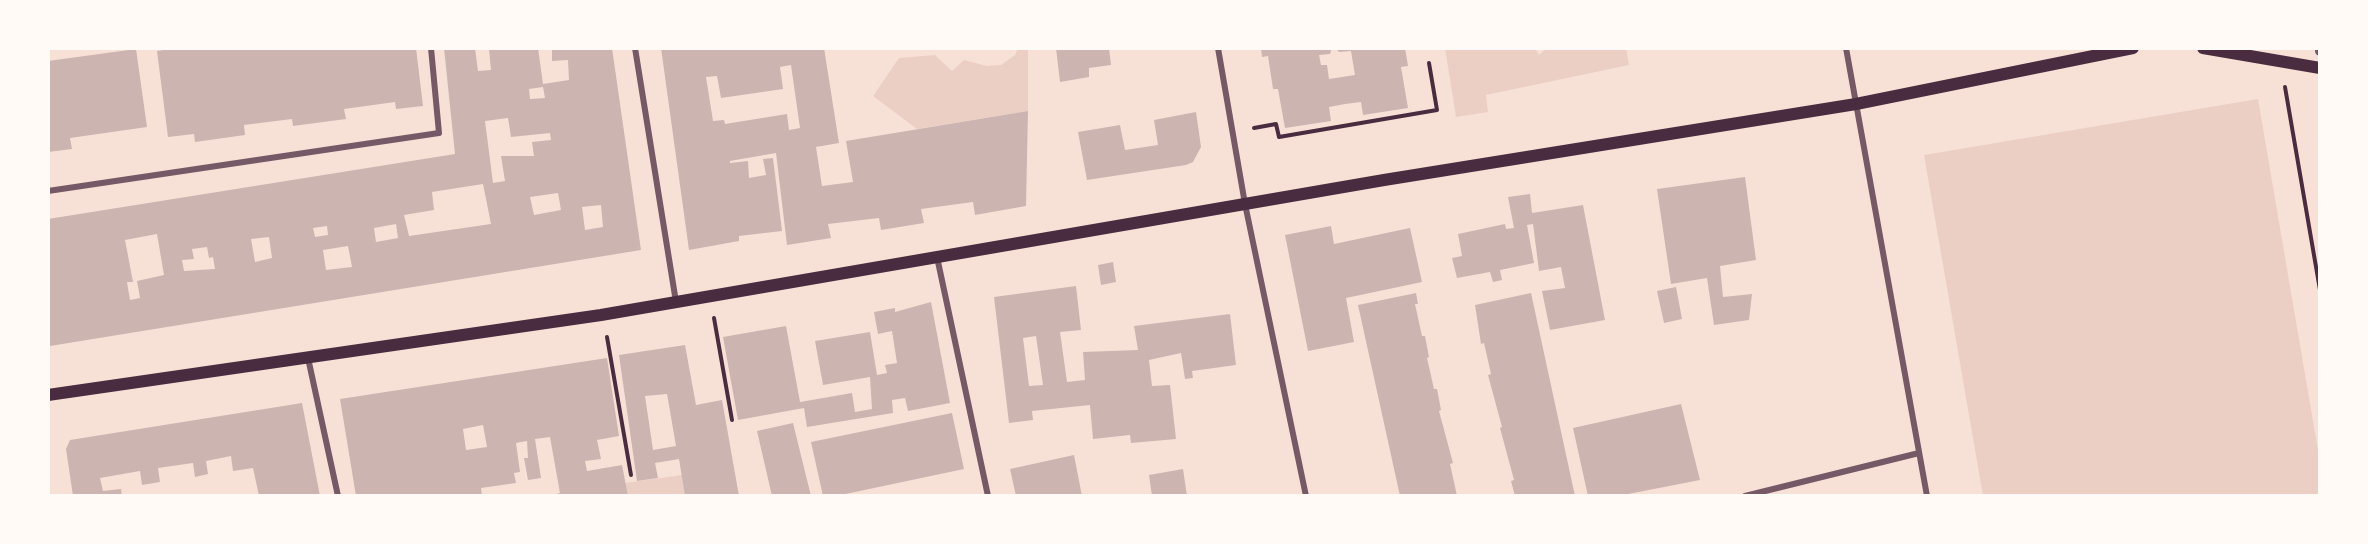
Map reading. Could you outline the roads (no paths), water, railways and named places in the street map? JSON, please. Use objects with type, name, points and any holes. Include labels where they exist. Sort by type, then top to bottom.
[{"type":"main road","points":[[48,395],[711,297],[1245,204],[1856,104],[2133,48]]},
{"type":"main road","points":[[2203,48],[2320,68]]},
{"type":"street","points":[[48,191],[439,133],[431,48]]},
{"type":"street","points":[[635,48],[676,302]]},
{"type":"street","points":[[1218,48],[1245,204],[1306,496]]},
{"type":"street","points":[[1846,48],[1927,496]]},
{"type":"street","points":[[937,257],[988,496]]},
{"type":"street","points":[[308,358],[338,496]]},
{"type":"street","points":[[1745,496],[1919,453]]}]
